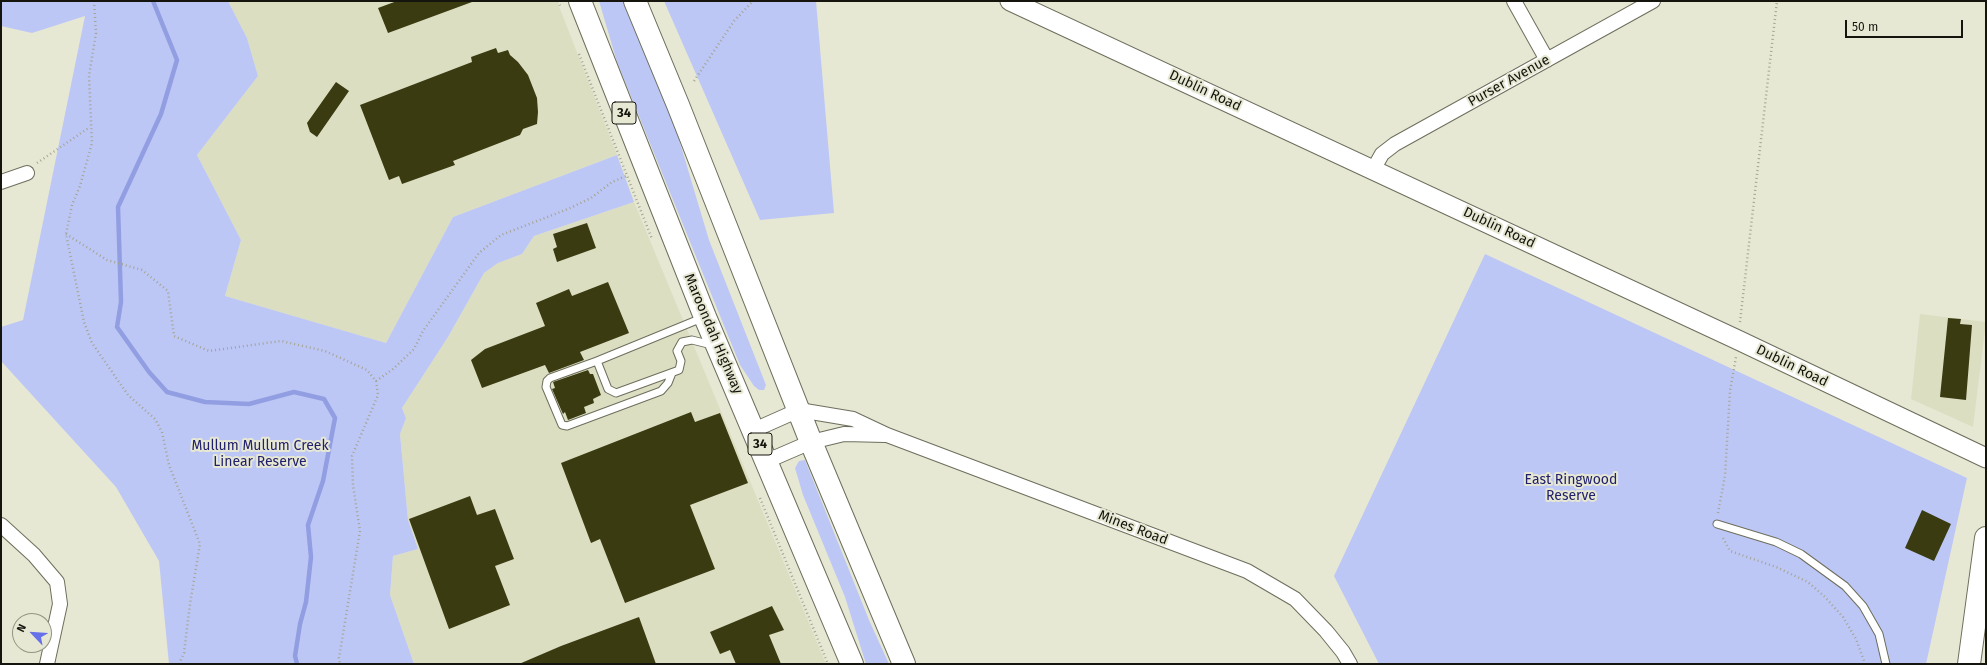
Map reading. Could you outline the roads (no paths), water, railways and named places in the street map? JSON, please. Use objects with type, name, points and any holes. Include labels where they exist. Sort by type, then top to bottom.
[{"type":"main road","name":"Maroondah Highway","points":[[580,1],[705,317],[852,664]]},
{"type":"main road","points":[[635,1],[811,442],[904,664]]},
{"type":"main road","name":"Dublin Road","points":[[1010,1],[1738,340],[1986,458]]},
{"type":"main road","points":[[1969,664],[1986,538]]},
{"type":"street","points":[[1514,1],[1547,60]]},
{"type":"street","name":"Purser Avenue","points":[[1373,170],[1382,154],[1395,144],[1653,1]]},
{"type":"street","points":[[1,182],[27,173]]},
{"type":"street","points":[[754,430],[799,410]]},
{"type":"street","name":"Mines Road","points":[[799,410],[853,419],[887,435],[1247,571],[1294,599],[1326,631],[1343,652],[1350,664]]},
{"type":"street","name":"Mines Road","points":[[767,461],[811,442],[844,434],[887,435]]},
{"type":"street","points":[[1,525],[34,555],[57,582],[60,604],[47,664]]},
{"type":"lane","points":[[672,373],[668,383],[660,391],[567,426],[562,425],[546,387],[547,381],[550,378],[705,317]]},
{"type":"lane","points":[[597,360],[608,389],[616,392],[679,370],[681,361],[677,351],[682,342],[692,340],[718,347]]},
{"type":"lane","points":[[1716,524],[1776,542],[1801,554],[1845,586],[1863,606],[1879,634],[1886,664]]},
{"type":"waterway","points":[[153,1],[177,60],[161,114],[118,207],[121,302],[117,327],[149,372],[167,392],[205,402],[249,404],[294,392],[324,399],[335,418],[323,481],[308,525],[311,557],[306,602],[300,624],[295,656],[297,664]]},
{"type":"park label","name":"Mullum Mullum Creek Linear Reserve","points":[[260,454]]},
{"type":"park label","name":"East Ringwood Reserve","points":[[1571,488]]}]
